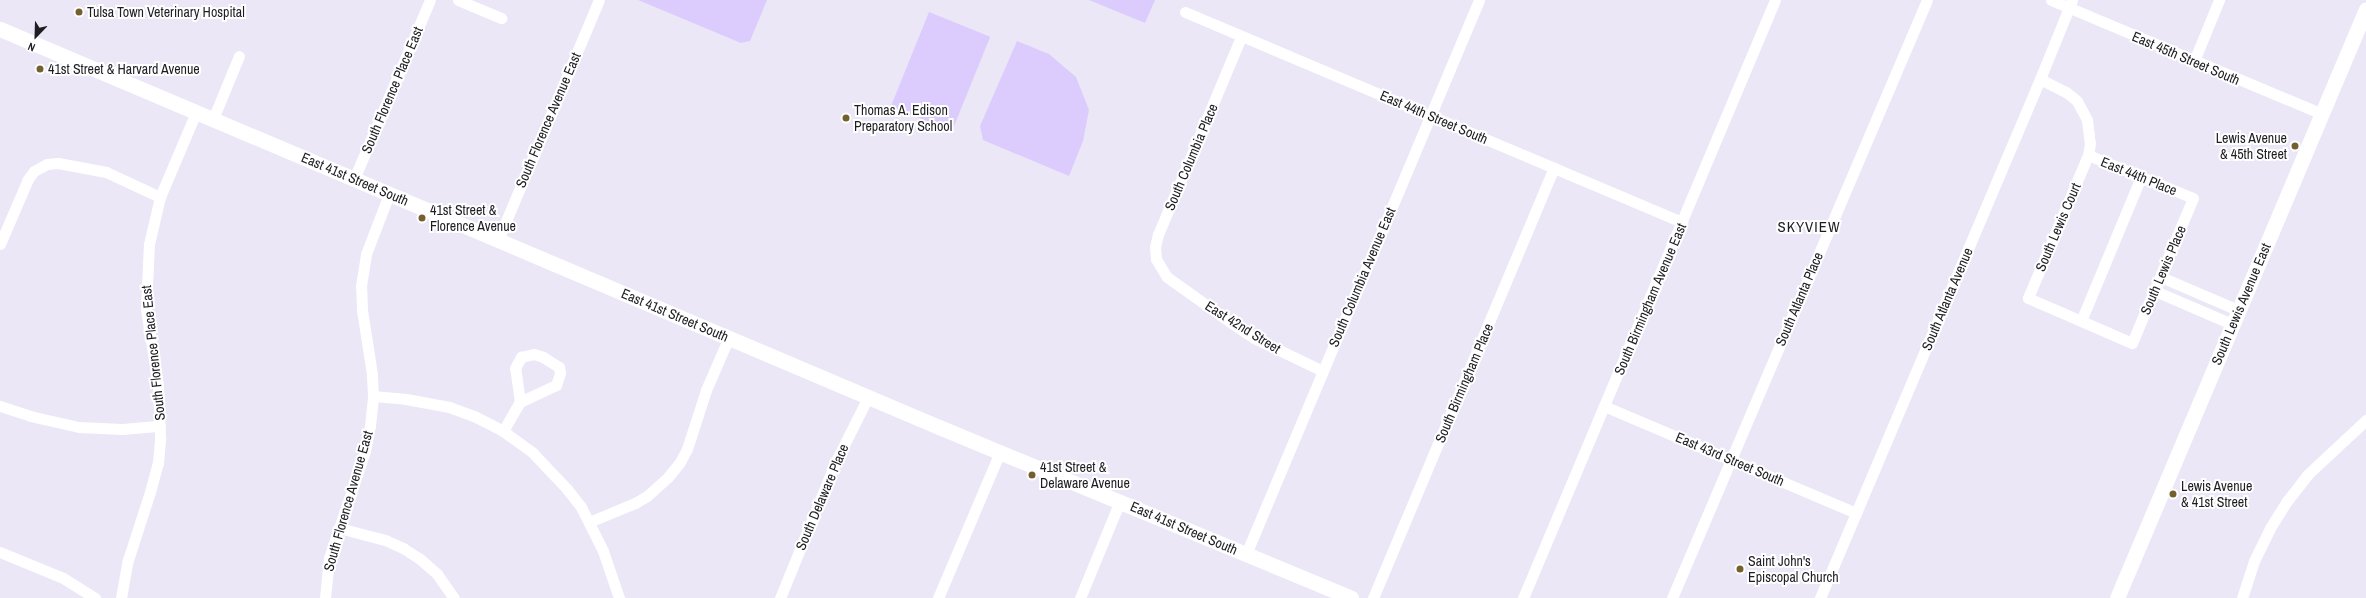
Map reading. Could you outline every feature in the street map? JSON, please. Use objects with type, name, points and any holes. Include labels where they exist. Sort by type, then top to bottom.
[{"type":"main road","name":"South Lewis Avenue East","points":[[2117,598],[2366,9]]},
{"type":"main road","name":"East 41st Street South","points":[[0,29],[868,397],[1351,598]]},
{"type":"street","name":"South Florence Place East","points":[[354,179],[430,0]]},
{"type":"street","points":[[458,0],[501,18]]},
{"type":"street","name":"South Florence Avenue East","points":[[498,240],[599,0]]},
{"type":"street","name":"South Columbia Avenue East","points":[[1246,554],[1479,0]]},
{"type":"street","name":"South Birmingham Avenue East","points":[[1523,598],[1775,0]]},
{"type":"street","name":"South Atlanta Place","points":[[1672,598],[1927,0]]},
{"type":"street","name":"East 45th Street South","points":[[2051,0],[2070,4],[2194,61],[2322,114]]},
{"type":"street","points":[[2194,61],[2219,0]]},
{"type":"street","name":"South Atlanta Avenue","points":[[1820,598],[2040,80],[2070,4]]},
{"type":"street","name":"East 44th Street South","points":[[1185,12],[1431,114],[1682,222]]},
{"type":"street","name":"South Columbia Place","points":[[1167,277],[1156,259],[1155,247],[1158,234],[1241,36]]},
{"type":"street","points":[[213,119],[239,56]]},
{"type":"street","name":"East 44th Place","points":[[2040,80],[2056,86],[2076,101],[2087,120],[2090,142],[2088,155],[2193,198]]},
{"type":"street","name":"South Florence Place East","points":[[121,598],[128,560],[158,462],[160,426],[158,385],[146,309],[149,244],[160,197],[196,112]]},
{"type":"street","name":"South Lewis Court","points":[[2081,321],[2028,298],[2088,155]]},
{"type":"street","points":[[0,244],[17,207],[24,187],[34,171],[47,164],[58,163],[106,172],[160,197]]},
{"type":"street","name":"South Birmingham Place","points":[[1373,598],[1554,168]]},
{"type":"street","points":[[2081,321],[2141,177]]},
{"type":"street","name":"South Florence Avenue East","points":[[325,598],[329,558],[365,451],[373,396],[371,361],[362,310],[361,286],[366,254],[390,194]]},
{"type":"street","name":"South Lewis Place","points":[[2081,321],[2132,343],[2193,198]]},
{"type":"street","name":"East 42nd Street","points":[[1167,277],[1254,338],[1323,370]]},
{"type":"street","points":[[2160,277],[2235,317]]},
{"type":"street","points":[[2155,290],[2235,317]]},
{"type":"street","points":[[589,522],[647,496],[668,477],[680,462],[694,430],[706,390],[729,337]]},
{"type":"street","points":[[503,431],[520,402],[556,385],[560,373],[559,367],[543,357],[534,354],[521,357],[515,368],[520,402]]},
{"type":"street","points":[[373,396],[406,399],[449,407],[474,416],[503,431],[532,452],[567,489],[589,522],[619,598]]},
{"type":"street","name":"South Delaware Place","points":[[780,598],[836,461],[868,397]]},
{"type":"street","points":[[0,406],[53,422],[86,427],[122,429],[160,426]]},
{"type":"street","name":"East 43rd Street South","points":[[1604,406],[1856,513]]},
{"type":"street","points":[[2242,598],[2254,561],[2270,528],[2287,501],[2307,475],[2366,420]]},
{"type":"street","points":[[938,598],[1000,452]]},
{"type":"street","points":[[1080,598],[1120,501]]},
{"type":"street","points":[[339,528],[385,540],[403,548],[420,559],[437,574],[454,598]]},
{"type":"street","points":[[0,552],[63,578],[95,598]]},
{"type":"shaded area","points":[[638,0],[767,0],[750,41],[741,43]]},
{"type":"shaded area","points":[[1089,0],[1155,0],[1145,23]]},
{"type":"shaded area","points":[[929,12],[990,37],[952,131],[891,107]]},
{"type":"shaded area","points":[[1017,41],[1049,54],[1076,77],[1089,110],[1083,141],[1069,176],[983,140],[980,126]]},
{"type":"place","name":"Tulsa Town Veterinary Hospital","points":[[79,12]]},
{"type":"place","name":"41st Street & Harvard Avenue","points":[[40,69]]},
{"type":"place","name":"Thomas A. Edison Preparatory School","points":[[846,118]]},
{"type":"place","name":"Lewis Avenue & 45th Street","points":[[2295,146]]},
{"type":"place","name":"41st Street & Florence Avenue","points":[[422,218]]},
{"type":"place","name":"41st Street & Delaware Avenue","points":[[1032,475]]},
{"type":"place","name":"Lewis Avenue & 41st Street","points":[[2173,494]]},
{"type":"place","name":"Saint John's Episcopal Church","points":[[1740,569]]},
{"type":"district","name":"SKYVIEW","points":[[1809,227]]}]
